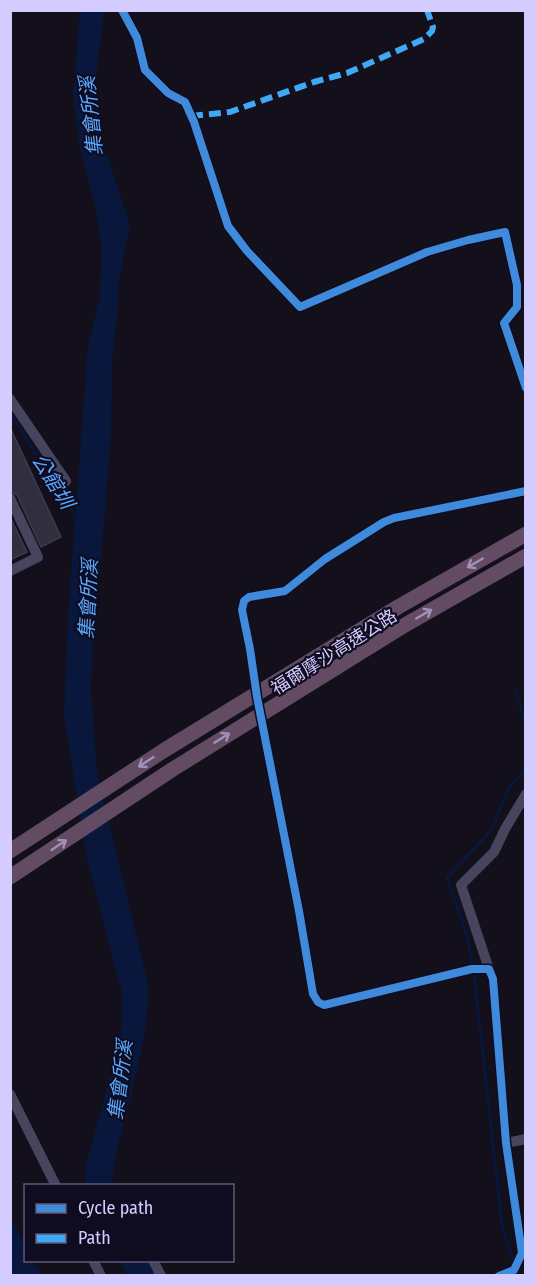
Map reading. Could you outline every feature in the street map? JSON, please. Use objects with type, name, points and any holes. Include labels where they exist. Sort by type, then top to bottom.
[{"type":"highway","name":"福爾摩沙高速公路","points":[[10,851],[184,738],[388,613],[525,534]]},
{"type":"highway","name":"福爾摩沙高速公路","points":[[10,877],[172,769],[405,625],[525,556]]},
{"type":"street","points":[[122,10],[137,38],[146,70],[168,93],[185,102],[194,122],[228,226],[247,251],[300,307],[427,252],[505,232],[517,285],[517,307],[504,323],[525,388]]},
{"type":"street","points":[[10,399],[66,481]]},
{"type":"street","points":[[257,697],[242,610],[244,601],[249,597],[285,591],[325,560],[394,518],[525,491]]},
{"type":"street","points":[[10,498],[39,557],[10,571]]},
{"type":"street","points":[[267,747],[313,994],[318,1002],[324,1005],[472,969],[489,969]]},
{"type":"street","points":[[499,1275],[514,1270],[522,1253],[506,1143],[493,979],[461,885],[494,852],[525,794]]},
{"type":"street","points":[[10,1094],[55,1184]]},
{"type":"street","points":[[506,1143],[525,1139]]},
{"type":"water","name":"集會所溪","points":[[80,11],[104,11],[94,91],[102,141],[130,226],[118,286],[112,364],[111,438],[91,690],[97,773],[148,984],[146,1020],[140,1056],[116,1156],[113,1184],[87,1184],[85,1168],[121,1038],[122,993],[87,860],[64,717],[68,616],[88,344],[100,297],[101,243],[96,209],[80,149],[73,94]]},
{"type":"water","points":[[11,1218],[24,1244],[24,1262],[34,1262],[42,1275],[11,1275]]},
{"type":"water","points":[[120,1262],[150,1262],[157,1275],[127,1275]]},
{"type":"building","points":[[10,427],[61,537],[41,547],[17,495],[10,491]]},
{"type":"building","points":[[10,517],[27,552],[10,560]]},
{"type":"waterway","name":"公館圳","points":[[10,414],[68,502],[77,522]]},
{"type":"waterway","points":[[516,691],[526,727]]},
{"type":"waterway","points":[[514,1264],[502,1225],[468,939],[447,878],[492,829],[509,787],[526,769]]},
{"type":"waterway","points":[[516,1270],[520,1276]]},
{"type":"tunnel","points":[[257,697],[267,747]]},
{"type":"marked path","points":[[191,116],[230,112],[314,82],[347,73],[424,39],[433,27],[427,10]]},
{"type":"cycle path","points":[[122,10],[137,38],[145,70],[168,93],[185,102],[194,122],[228,226],[247,251],[300,307],[427,252],[505,232],[517,285],[517,307],[504,323],[526,388]]},
{"type":"cycle path","points":[[499,1276],[514,1270],[522,1253],[506,1143],[493,979],[489,969],[472,969],[324,1005],[318,1002],[313,994],[242,610],[244,601],[249,597],[285,591],[325,559],[384,522],[526,491]]}]
